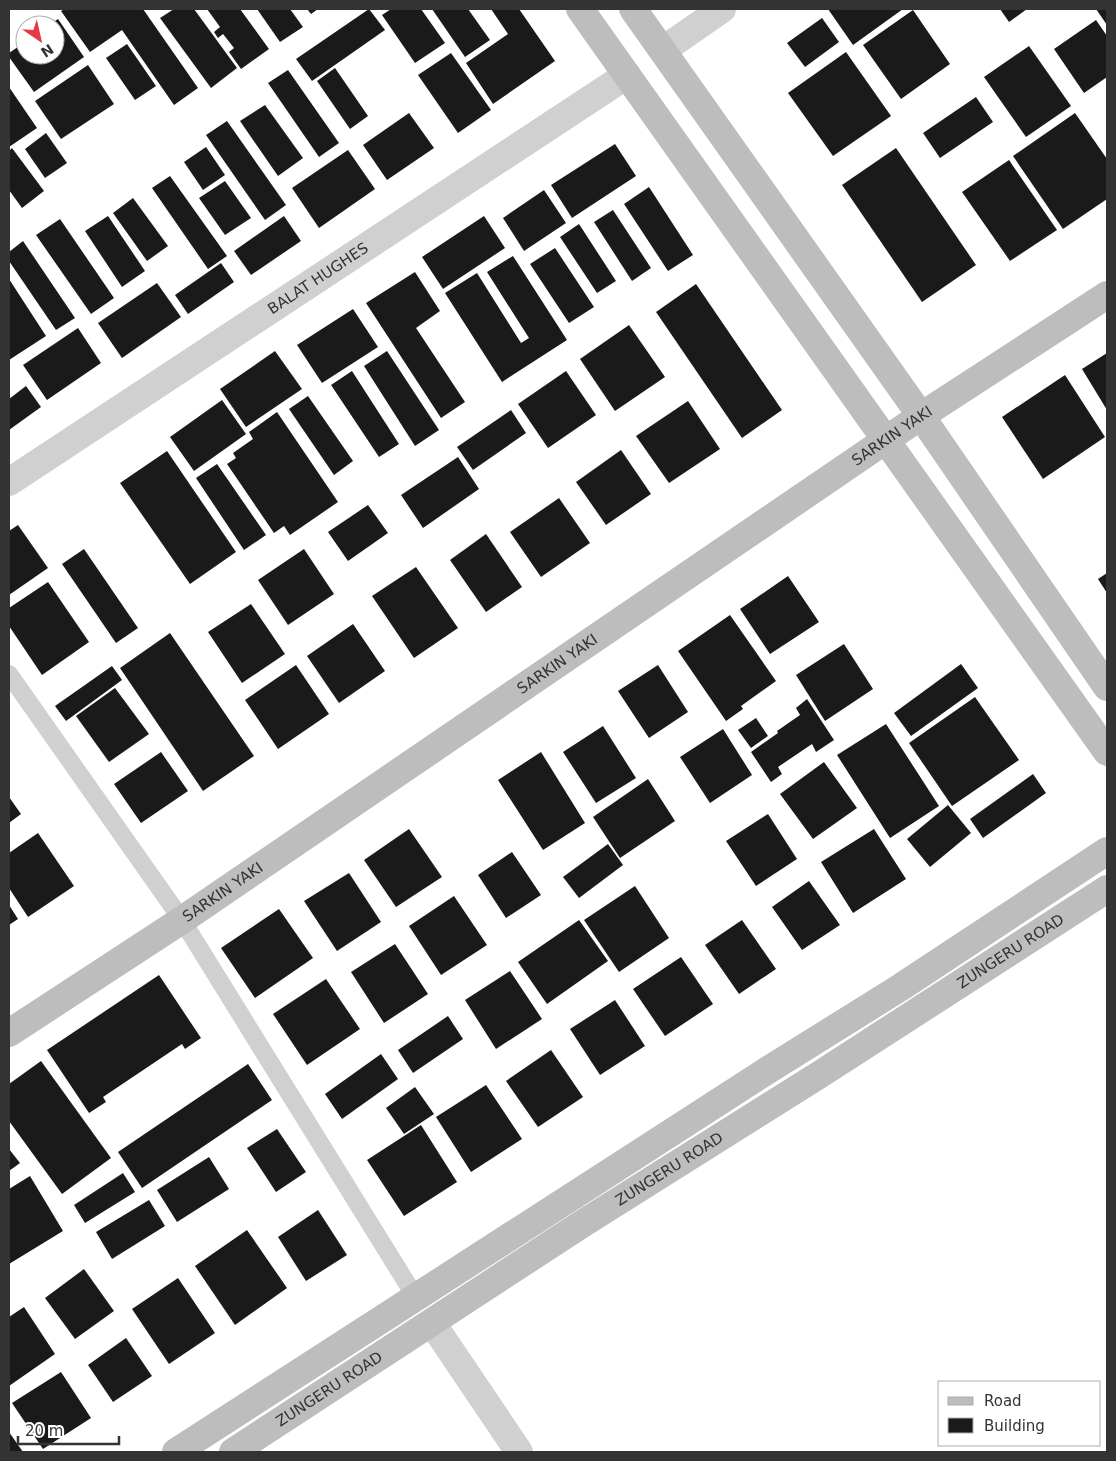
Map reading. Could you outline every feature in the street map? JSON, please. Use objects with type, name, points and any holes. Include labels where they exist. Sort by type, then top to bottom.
[{"type":"street","points":[[580,9],[1107,752]]},
{"type":"street","points":[[634,9],[921,416],[1107,687]]},
{"type":"street","points":[[663,50],[722,9]]},
{"type":"street","name":"BALAT HUGHES","points":[[9,482],[627,75]]},
{"type":"street","name":"SARKIN YAKI","points":[[9,1033],[182,920],[921,416],[1107,296]]},
{"type":"street","points":[[176,1452],[765,1072],[901,987],[1107,852]]},
{"type":"street","name":"ZUNGERU ROAD","points":[[233,1452],[582,1224],[796,1090],[1107,889]]},
{"type":"street","points":[[432,1323],[519,1452]]},
{"type":"lane","points":[[9,674],[182,920],[416,1298]]},
{"type":"building","points":[[65,9],[143,9],[198,88],[174,105],[122,30],[90,52],[61,11]]},
{"type":"building","points":[[174,9],[194,9],[237,68],[211,88],[160,18]]},
{"type":"building","points":[[207,9],[240,9],[269,49],[241,69],[229,52],[234,48],[223,34],[218,38],[214,32],[220,27]]},
{"type":"building","points":[[257,9],[290,9],[303,27],[280,42]]},
{"type":"building","points":[[307,9],[318,9],[311,14]]},
{"type":"building","points":[[369,9],[385,30],[312,81],[296,59]]},
{"type":"building","points":[[391,9],[421,9],[445,43],[415,63],[382,15]]},
{"type":"building","points":[[432,9],[468,9],[490,40],[465,57]]},
{"type":"building","points":[[491,9],[519,9],[555,61],[493,104],[466,63],[508,34]]},
{"type":"building","points":[[828,9],[903,9],[853,45]]},
{"type":"building","points":[[1000,9],[1027,9],[1009,22]]},
{"type":"building","points":[[1096,9],[1107,9],[1107,25]]},
{"type":"building","points":[[913,10],[950,64],[901,99],[863,45]]},
{"type":"building","points":[[822,18],[839,42],[805,67],[787,43]]},
{"type":"building","points":[[1096,20],[1107,36],[1107,77],[1084,93],[1054,49]]},
{"type":"building","points":[[65,29],[84,57],[34,92],[9,57],[9,53],[15,49],[15,65],[65,65]]},
{"type":"building","points":[[127,44],[156,86],[135,100],[106,58]]},
{"type":"building","points":[[1029,46],[1071,106],[1026,137],[984,77]]},
{"type":"building","points":[[846,52],[891,116],[833,156],[788,93]]},
{"type":"building","points":[[451,53],[491,110],[458,133],[418,75]]},
{"type":"building","points":[[88,65],[114,104],[61,139],[35,101]]},
{"type":"building","points":[[335,68],[368,116],[350,129],[317,81]]},
{"type":"building","points":[[288,70],[339,143],[319,157],[268,83]]},
{"type":"building","points":[[9,87],[37,128],[9,147]]},
{"type":"building","points":[[976,97],[993,122],[940,158],[923,133]]},
{"type":"building","points":[[265,105],[303,158],[278,176],[240,121]]},
{"type":"building","points":[[409,113],[434,148],[387,180],[363,145]]},
{"type":"building","points":[[1075,113],[1107,159],[1107,199],[1063,229],[1013,156]]},
{"type":"building","points":[[227,121],[286,205],[265,220],[206,135]]},
{"type":"building","points":[[46,133],[67,163],[45,178],[25,149]]},
{"type":"building","points":[[615,144],[636,176],[572,218],[551,185]]},
{"type":"building","points":[[206,147],[225,175],[203,190],[184,162]]},
{"type":"building","points":[[12,148],[44,191],[22,208],[9,190],[9,151]]},
{"type":"building","points":[[896,148],[976,265],[922,302],[842,185]]},
{"type":"building","points":[[348,150],[375,189],[319,228],[292,188]]},
{"type":"building","points":[[1009,160],[1057,230],[1010,261],[962,192]]},
{"type":"building","points":[[170,176],[227,256],[208,269],[152,188]]},
{"type":"building","points":[[225,181],[251,218],[225,235],[199,198]]},
{"type":"building","points":[[649,187],[693,255],[668,271],[624,204]]},
{"type":"building","points":[[544,190],[566,223],[524,251],[503,218]]},
{"type":"building","points":[[133,198],[168,246],[147,261],[113,213]]},
{"type":"building","points":[[613,210],[651,268],[632,281],[594,222]]},
{"type":"building","points":[[108,216],[145,271],[122,287],[85,231]]},
{"type":"building","points":[[284,216],[301,241],[251,275],[234,251]]},
{"type":"building","points":[[484,216],[505,248],[443,289],[422,257]]},
{"type":"building","points":[[60,219],[114,298],[91,314],[36,235]]},
{"type":"building","points":[[579,224],[616,281],[597,293],[560,237]]},
{"type":"building","points":[[23,241],[75,318],[56,330],[9,261],[9,252]]},
{"type":"building","points":[[555,248],[594,307],[569,323],[530,264]]},
{"type":"building","points":[[513,256],[567,340],[502,382],[445,293],[477,273],[521,343],[529,338],[487,272]]},
{"type":"building","points":[[221,263],[234,282],[188,314],[175,295]]},
{"type":"building","points":[[415,272],[440,311],[416,328],[465,402],[441,418],[366,303]]},
{"type":"building","points":[[9,279],[46,336],[9,360]]},
{"type":"building","points":[[157,283],[181,317],[122,358],[98,323]]},
{"type":"building","points":[[696,284],[782,410],[742,438],[656,312]]},
{"type":"building","points":[[353,309],[378,347],[322,383],[297,345]]},
{"type":"building","points":[[629,325],[665,377],[615,411],[580,359]]},
{"type":"building","points":[[78,328],[101,363],[47,400],[23,365]]},
{"type":"building","points":[[275,351],[302,389],[246,427],[220,389]]},
{"type":"building","points":[[387,351],[439,430],[415,446],[364,366]]},
{"type":"building","points":[[1107,353],[1107,410],[1082,369]]},
{"type":"building","points":[[352,371],[399,444],[379,457],[331,385]]},
{"type":"building","points":[[566,371],[596,415],[548,448],[518,404]]},
{"type":"building","points":[[1065,375],[1105,437],[1043,479],[1002,417]]},
{"type":"building","points":[[26,386],[41,407],[9,430],[9,399]]},
{"type":"building","points":[[308,396],[353,461],[334,475],[289,409]]},
{"type":"building","points":[[222,400],[246,434],[194,471],[170,437]]},
{"type":"building","points":[[688,401],[720,449],[669,483],[636,436]]},
{"type":"building","points":[[511,410],[526,433],[473,470],[457,447]]},
{"type":"building","points":[[277,412],[338,502],[290,535],[284,526],[274,533],[227,464],[236,458],[233,453],[253,439],[249,432]]},
{"type":"building","points":[[621,450],[651,494],[606,525],[576,482]]},
{"type":"building","points":[[167,451],[236,552],[190,584],[120,483]]},
{"type":"building","points":[[458,457],[479,489],[423,528],[401,495]]},
{"type":"building","points":[[217,464],[266,535],[244,550],[196,478]]},
{"type":"building","points":[[559,498],[590,543],[541,577],[510,532]]},
{"type":"building","points":[[368,505],[388,533],[348,561],[328,532]]},
{"type":"building","points":[[18,525],[48,568],[9,595],[9,531]]},
{"type":"building","points":[[486,534],[522,587],[486,612],[450,560]]},
{"type":"building","points":[[84,549],[138,628],[116,643],[62,564]]},
{"type":"building","points":[[304,549],[334,594],[288,625],[258,580]]},
{"type":"building","points":[[416,567],[458,628],[414,658],[372,596]]},
{"type":"building","points":[[1107,573],[1107,593],[1098,579]]},
{"type":"building","points":[[788,576],[819,622],[770,654],[740,609]]},
{"type":"building","points":[[48,582],[89,642],[42,675],[9,626],[9,608]]},
{"type":"building","points":[[251,604],[285,654],[242,683],[208,632]]},
{"type":"building","points":[[730,615],[776,681],[741,706],[743,709],[726,721],[678,651]]},
{"type":"building","points":[[353,624],[385,671],[339,703],[307,656]]},
{"type":"building","points":[[170,633],[254,756],[203,791],[120,668]]},
{"type":"building","points":[[844,644],[873,689],[825,721],[796,675]]},
{"type":"building","points":[[961,664],[978,688],[911,736],[894,713]]},
{"type":"building","points":[[296,665],[329,714],[278,749],[245,700]]},
{"type":"building","points":[[658,665],[688,712],[649,738],[618,691]]},
{"type":"building","points":[[112,666],[122,680],[66,721],[55,706]]},
{"type":"building","points":[[115,688],[149,734],[109,762],[76,716]]},
{"type":"building","points":[[975,697],[1019,760],[952,806],[909,743]]},
{"type":"building","points":[[807,699],[834,740],[816,752],[812,744],[778,767],[782,774],[771,782],[751,752],[800,715],[796,708]]},
{"type":"building","points":[[756,718],[768,736],[751,748],[738,730]]},
{"type":"building","points":[[886,724],[939,806],[890,838],[837,755]]},
{"type":"building","points":[[603,726],[636,778],[596,803],[563,752]]},
{"type":"building","points":[[723,729],[752,775],[710,803],[680,757]]},
{"type":"building","points":[[161,752],[188,791],[141,823],[114,784]]},
{"type":"building","points":[[541,752],[585,823],[543,850],[498,780]]},
{"type":"building","points":[[824,762],[857,808],[813,839],[780,794]]},
{"type":"building","points":[[1033,774],[1046,793],[983,838],[970,819]]},
{"type":"building","points":[[648,779],[675,821],[620,858],[593,817]]},
{"type":"building","points":[[9,797],[21,814],[9,823]]},
{"type":"building","points":[[948,805],[971,833],[930,867],[907,839]]},
{"type":"building","points":[[768,814],[797,859],[756,886],[726,841]]},
{"type":"building","points":[[409,829],[442,877],[396,907],[364,860]]},
{"type":"building","points":[[874,829],[906,879],[853,913],[821,862]]},
{"type":"building","points":[[38,833],[74,886],[28,917],[9,888],[9,853]]},
{"type":"building","points":[[608,844],[623,865],[579,898],[563,877]]},
{"type":"building","points":[[512,852],[541,895],[506,918],[478,875]]},
{"type":"building","points":[[349,873],[381,922],[337,951],[304,901]]},
{"type":"building","points":[[809,881],[840,925],[802,950],[772,907]]},
{"type":"building","points":[[635,886],[669,938],[619,972],[584,920]]},
{"type":"building","points":[[454,896],[487,945],[441,975],[409,926]]},
{"type":"building","points":[[9,905],[18,919],[9,925]]},
{"type":"building","points":[[279,909],[313,958],[255,998],[221,948]]},
{"type":"building","points":[[579,920],[608,961],[547,1004],[518,962]]},
{"type":"building","points":[[742,920],[776,969],[739,994],[705,945]]},
{"type":"building","points":[[395,944],[428,994],[384,1023],[351,972]]},
{"type":"building","points":[[681,957],[713,1004],[665,1036],[633,989]]},
{"type":"building","points":[[510,971],[542,1019],[496,1049],[465,1000]]},
{"type":"building","points":[[159,975],[201,1038],[185,1049],[182,1044],[103,1097],[106,1102],[89,1113],[47,1050]]},
{"type":"building","points":[[326,979],[360,1029],[307,1065],[273,1014]]},
{"type":"building","points":[[615,1000],[645,1046],[600,1075],[570,1029]]},
{"type":"building","points":[[448,1016],[463,1039],[413,1073],[398,1050]]},
{"type":"building","points":[[551,1050],[583,1097],[538,1127],[506,1081]]},
{"type":"building","points":[[381,1054],[398,1079],[342,1119],[325,1094]]},
{"type":"building","points":[[41,1061],[111,1158],[62,1194],[9,1121],[9,1084]]},
{"type":"building","points":[[248,1064],[272,1100],[142,1188],[118,1152]]},
{"type":"building","points":[[486,1085],[522,1139],[471,1172],[436,1117]]},
{"type":"building","points":[[415,1087],[434,1114],[404,1134],[386,1108]]},
{"type":"building","points":[[421,1125],[457,1182],[404,1216],[367,1160]]},
{"type":"building","points":[[277,1129],[306,1172],[276,1192],[247,1148]]},
{"type":"building","points":[[9,1149],[20,1163],[9,1171]]},
{"type":"building","points":[[209,1157],[229,1189],[177,1222],[157,1190]]},
{"type":"building","points":[[123,1173],[135,1192],[85,1223],[74,1205]]},
{"type":"building","points":[[30,1176],[63,1231],[9,1264],[9,1189]]},
{"type":"building","points":[[149,1200],[165,1226],[112,1259],[96,1232]]},
{"type":"building","points":[[318,1210],[347,1255],[306,1281],[278,1237]]},
{"type":"building","points":[[247,1230],[287,1288],[235,1325],[195,1266]]},
{"type":"building","points":[[84,1269],[114,1311],[75,1339],[45,1298]]},
{"type":"building","points":[[178,1278],[215,1333],[169,1364],[132,1309]]},
{"type":"building","points":[[24,1307],[55,1354],[9,1386],[9,1317]]},
{"type":"building","points":[[126,1338],[152,1376],[113,1402],[88,1365]]},
{"type":"building","points":[[61,1372],[91,1418],[43,1449],[12,1403]]},
{"type":"building","points":[[9,1432],[23,1452],[9,1452]]}]
